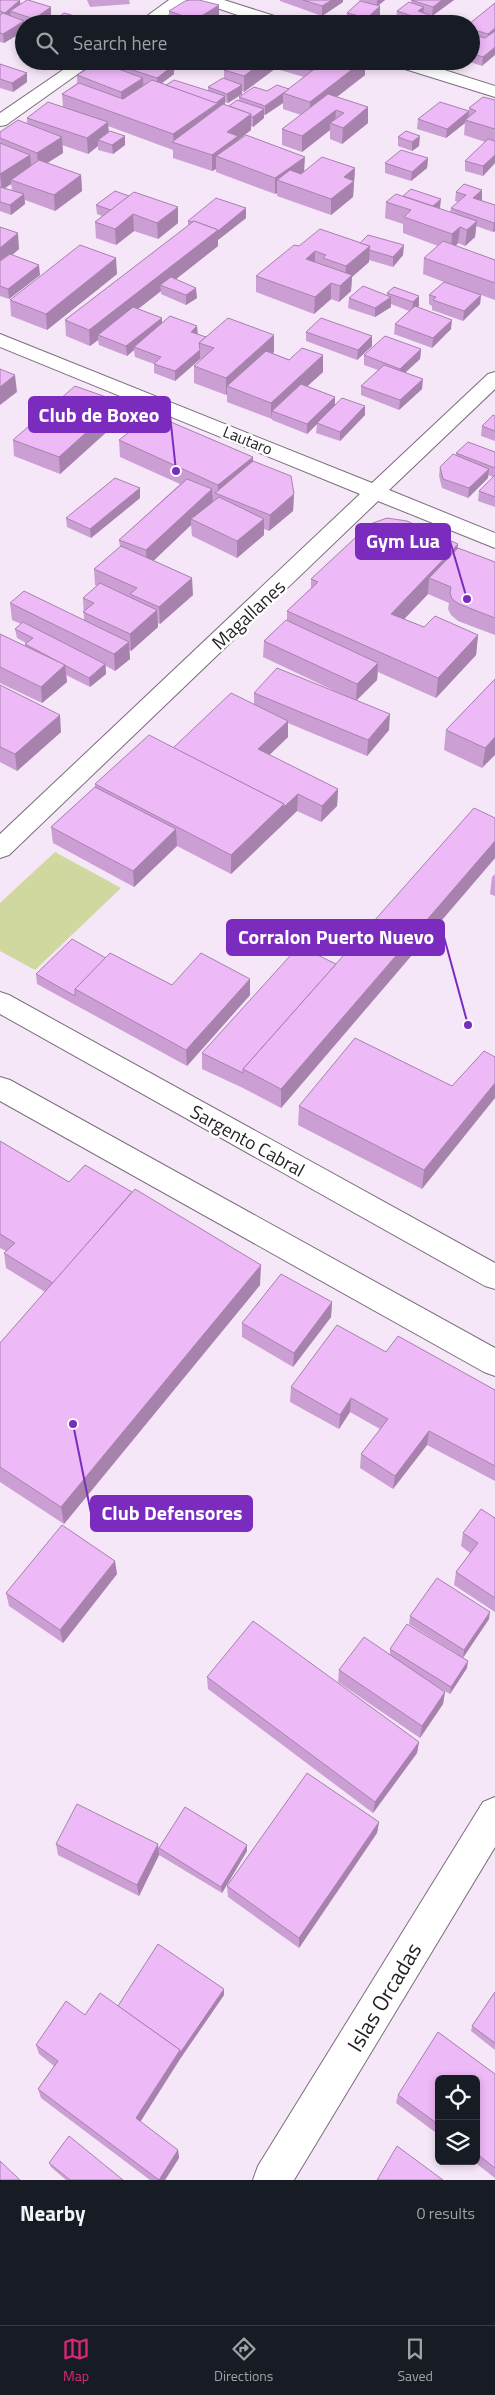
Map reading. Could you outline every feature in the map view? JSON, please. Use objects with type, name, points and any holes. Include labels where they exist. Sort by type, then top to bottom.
[{"type":"street","points":[[158,15],[180,0]]},
{"type":"street","points":[[208,0],[254,15]]},
{"type":"street","points":[[0,121],[75,70]]},
{"type":"street","points":[[426,70],[495,92]]},
{"type":"street","name":"Lautaro","points":[[0,340],[495,541]]},
{"type":"street","name":"Magallanes","points":[[0,849],[495,378]]},
{"type":"street","name":"Sargento Cabral","points":[[0,1002],[495,1277]]},
{"type":"street","points":[[0,1088],[495,1362]]},
{"type":"street","name":"Islas Orcadas","points":[[272,2180],[495,1814]]},
{"type":"green space","points":[[55,852],[121,888],[35,970],[0,951],[0,903]]},
{"type":"building","points":[[0,0],[20,0],[5,13],[0,11]]},
{"type":"building","points":[[27,0],[51,7],[40,15],[22,15],[10,11]]},
{"type":"building","points":[[199,0],[219,5],[203,15],[181,15],[169,11],[185,1]]},
{"type":"building","points":[[303,0],[332,0],[322,6]]},
{"type":"building","points":[[411,0],[442,0],[433,7]]},
{"type":"building","points":[[360,1],[380,6],[370,15],[347,13]]},
{"type":"building","points":[[409,2],[424,7],[418,11],[429,15],[409,15],[397,11]]},
{"type":"building","points":[[495,3],[495,28],[488,34],[480,32],[480,15]]},
{"type":"building","points":[[3,13],[15,18],[15,27],[3,34],[0,33],[0,15]]},
{"type":"building","points":[[495,31],[495,47],[483,57],[480,56],[480,37],[485,38]]},
{"type":"building","points":[[0,64],[27,73],[12,83],[0,79]]},
{"type":"building","points":[[85,70],[121,70],[143,78],[121,92],[77,75]]},
{"type":"building","points":[[132,70],[167,70],[157,78]]},
{"type":"building","points":[[224,70],[252,70],[244,76]]},
{"type":"building","points":[[313,70],[351,70],[310,102],[283,93]]},
{"type":"building","points":[[223,78],[242,85],[227,94],[208,87]]},
{"type":"building","points":[[152,80],[218,103],[173,134],[62,94],[79,83],[123,99]]},
{"type":"building","points":[[174,80],[225,96],[216,103],[166,85]]},
{"type":"building","points":[[277,85],[289,89],[265,106],[239,97],[254,87],[267,91]]},
{"type":"building","points":[[328,94],[368,107],[343,128],[330,123],[344,113],[336,110],[302,136],[282,129]]},
{"type":"building","points":[[483,97],[495,100],[495,129],[465,120],[476,111],[469,108]]},
{"type":"building","points":[[237,100],[264,109],[251,117],[251,114],[229,106]]},
{"type":"building","points":[[48,102],[108,122],[87,138],[27,118]]},
{"type":"building","points":[[440,102],[469,111],[447,129],[418,119]]},
{"type":"building","points":[[223,104],[251,114],[227,132],[238,136],[212,155],[172,142]]},
{"type":"building","points":[[18,120],[62,137],[37,153],[0,138],[0,132]]},
{"type":"building","points":[[110,131],[125,136],[112,145],[98,140]]},
{"type":"building","points":[[406,131],[420,136],[412,142],[398,137]]},
{"type":"building","points":[[246,135],[305,157],[275,178],[216,156]]},
{"type":"building","points":[[488,139],[495,141],[495,155],[483,166],[465,161]]},
{"type":"building","points":[[0,143],[30,155],[0,174]]},
{"type":"building","points":[[401,150],[428,158],[412,172],[385,163]]},
{"type":"building","points":[[322,157],[355,168],[344,177],[354,181],[331,199],[277,180],[290,170],[301,174]]},
{"type":"building","points":[[39,160],[81,175],[54,195],[11,180]]},
{"type":"building","points":[[464,184],[482,190],[473,198],[495,205],[494,223],[451,208],[466,195],[456,192]]},
{"type":"building","points":[[0,187],[24,194],[10,205],[0,202]]},
{"type":"building","points":[[411,189],[441,199],[433,206],[403,196]]},
{"type":"building","points":[[115,191],[129,196],[111,210],[96,205]]},
{"type":"building","points":[[134,192],[178,207],[157,223],[133,214],[115,229],[95,222]]},
{"type":"building","points":[[396,194],[477,221],[467,230],[460,227],[452,234],[404,217],[411,210],[386,202]]},
{"type":"building","points":[[216,198],[246,208],[218,231],[194,221],[188,221]]},
{"type":"building","points":[[194,221],[218,230],[89,330],[65,320]]},
{"type":"building","points":[[0,227],[18,233],[0,248]]},
{"type":"building","points":[[320,229],[370,246],[346,266],[323,258],[326,255],[315,251],[306,259],[352,275],[340,286],[331,283],[315,297],[256,276],[294,245],[299,246]]},
{"type":"building","points":[[368,235],[404,245],[393,257],[369,250],[370,246],[360,243]]},
{"type":"building","points":[[443,241],[495,260],[495,283],[424,258]]},
{"type":"building","points":[[80,245],[116,258],[46,314],[10,300]]},
{"type":"building","points":[[10,254],[39,265],[8,289],[0,286],[0,261]]},
{"type":"building","points":[[171,277],[196,288],[186,295],[160,285]]},
{"type":"building","points":[[444,282],[481,295],[464,311],[433,300],[436,297],[429,295]]},
{"type":"building","points":[[363,286],[391,297],[375,308],[349,298]]},
{"type":"building","points":[[394,287],[419,296],[413,302],[387,293]]},
{"type":"building","points":[[415,306],[452,320],[433,338],[395,324]]},
{"type":"building","points":[[133,307],[162,318],[126,346],[98,335]]},
{"type":"building","points":[[170,316],[197,326],[191,332],[206,337],[199,343],[200,350],[175,371],[154,364],[161,357],[134,347]]},
{"type":"building","points":[[228,318],[274,335],[226,378],[194,366],[214,348],[199,343]]},
{"type":"building","points":[[321,318],[372,336],[358,350],[306,332]]},
{"type":"building","points":[[385,336],[421,349],[400,369],[364,355]]},
{"type":"building","points":[[302,348],[323,355],[271,403],[227,386],[266,351],[289,360]]},
{"type":"building","points":[[384,365],[423,379],[400,400],[361,386]]},
{"type":"building","points":[[0,369],[15,375],[0,387]]},
{"type":"building","points":[[301,384],[335,397],[307,424],[272,411]]},
{"type":"building","points":[[75,386],[120,402],[59,457],[13,440]]},
{"type":"building","points":[[342,398],[365,406],[340,432],[317,423]]},
{"type":"building","points":[[152,414],[253,457],[218,485],[119,440]]},
{"type":"building","points":[[493,415],[495,416],[495,431],[482,426]]},
{"type":"building","points":[[468,442],[495,452],[495,468],[456,453]]},
{"type":"building","points":[[453,454],[489,469],[469,488],[443,479],[440,467]]},
{"type":"building","points":[[253,461],[291,476],[294,494],[270,515],[215,493]]},
{"type":"building","points":[[495,475],[495,497],[479,491]]},
{"type":"building","points":[[115,478],[140,488],[90,529],[66,518]]},
{"type":"building","points":[[187,479],[212,489],[146,550],[119,540]]},
{"type":"building","points":[[219,497],[264,519],[237,541],[191,519]]},
{"type":"building","points":[[387,518],[407,521],[458,544],[391,614],[424,627],[435,616],[478,635],[438,678],[287,611],[318,582],[311,579],[370,524]]},
{"type":"building","points":[[121,546],[192,578],[159,607],[130,594],[137,588],[94,569]]},
{"type":"building","points":[[458,548],[495,562],[495,618],[459,604],[452,599],[451,587],[429,578]]},
{"type":"building","points":[[100,583],[157,610],[130,634],[83,612],[94,603],[83,598]]},
{"type":"building","points":[[24,591],[129,642],[114,654],[10,603]]},
{"type":"building","points":[[286,620],[378,663],[357,684],[264,641]]},
{"type":"building","points":[[23,622],[105,664],[89,678],[25,644],[33,638],[15,629]]},
{"type":"building","points":[[0,634],[65,665],[41,687],[0,667]]},
{"type":"building","points":[[277,668],[390,714],[368,740],[254,693]]},
{"type":"building","points":[[495,679],[495,737],[485,748],[446,730]]},
{"type":"building","points":[[0,685],[60,715],[15,754],[0,747]]},
{"type":"building","points":[[231,693],[288,721],[258,749],[338,789],[322,806],[298,794],[284,807],[284,804],[173,748]]},
{"type":"building","points":[[149,735],[284,804],[231,855],[95,784]]},
{"type":"building","points":[[95,787],[176,829],[133,871],[51,827]]},
{"type":"building","points":[[474,808],[495,818],[495,841],[281,1089],[243,1069]]},
{"type":"building","points":[[72,939],[106,958],[75,989],[75,996],[36,974]]},
{"type":"building","points":[[299,946],[336,964],[243,1069],[243,1073],[202,1053]]},
{"type":"building","points":[[110,953],[172,985],[201,953],[250,979],[186,1050],[75,989]]},
{"type":"building","points":[[355,1038],[452,1086],[484,1051],[495,1057],[495,1083],[424,1170],[299,1106]]},
{"type":"building","points":[[0,1141],[69,1182],[85,1165],[132,1192],[53,1283],[4,1253],[15,1243],[0,1234]]},
{"type":"building","points":[[135,1189],[261,1265],[61,1507],[0,1467],[0,1343]]},
{"type":"building","points":[[281,1274],[332,1302],[294,1353],[242,1323]]},
{"type":"building","points":[[337,1325],[386,1352],[398,1336],[495,1390],[495,1466],[429,1431],[395,1476],[361,1454],[388,1419],[351,1398],[340,1415],[291,1387]]},
{"type":"building","points":[[481,1509],[495,1518],[495,1598],[456,1572],[478,1543],[463,1533]]},
{"type":"building","points":[[62,1525],[115,1561],[60,1630],[6,1593]]},
{"type":"building","points":[[437,1578],[490,1612],[464,1650],[410,1616]]},
{"type":"building","points":[[253,1621],[419,1742],[375,1802],[207,1677]]},
{"type":"building","points":[[407,1624],[468,1661],[451,1687],[390,1649]]},
{"type":"building","points":[[364,1637],[445,1692],[422,1726],[339,1670]]},
{"type":"building","points":[[307,1773],[379,1822],[299,1938],[227,1886]]},
{"type":"building","points":[[77,1804],[158,1844],[137,1885],[56,1844]]},
{"type":"building","points":[[185,1807],[247,1845],[221,1887],[159,1848]]},
{"type":"building","points":[[158,1944],[224,1989],[180,2053],[180,2050],[118,2006]]},
{"type":"building","points":[[495,1992],[495,2043],[472,2026]]},
{"type":"building","points":[[100,1993],[180,2050],[136,2118],[178,2150],[159,2180],[38,2089],[58,2061],[36,2045],[66,2001],[85,2015]]},
{"type":"building","points":[[438,2032],[495,2074],[495,2168],[480,2156],[480,2075],[435,2075],[435,2122],[398,2095]]},
{"type":"building","points":[[69,2136],[123,2180],[70,2180],[49,2163]]},
{"type":"building","points":[[397,2146],[443,2180],[377,2180]]},
{"type":"building","points":[[0,2161],[20,2180],[0,2180]]},
{"type":"place","name":"Club de Boxeo","points":[[176,471]]},
{"type":"place","name":"Gym Lua","points":[[467,599]]},
{"type":"place","name":"Corralon Puerto Nuevo","points":[[468,1025]]},
{"type":"place","name":"Club Defensores","points":[[73,1424]]}]
